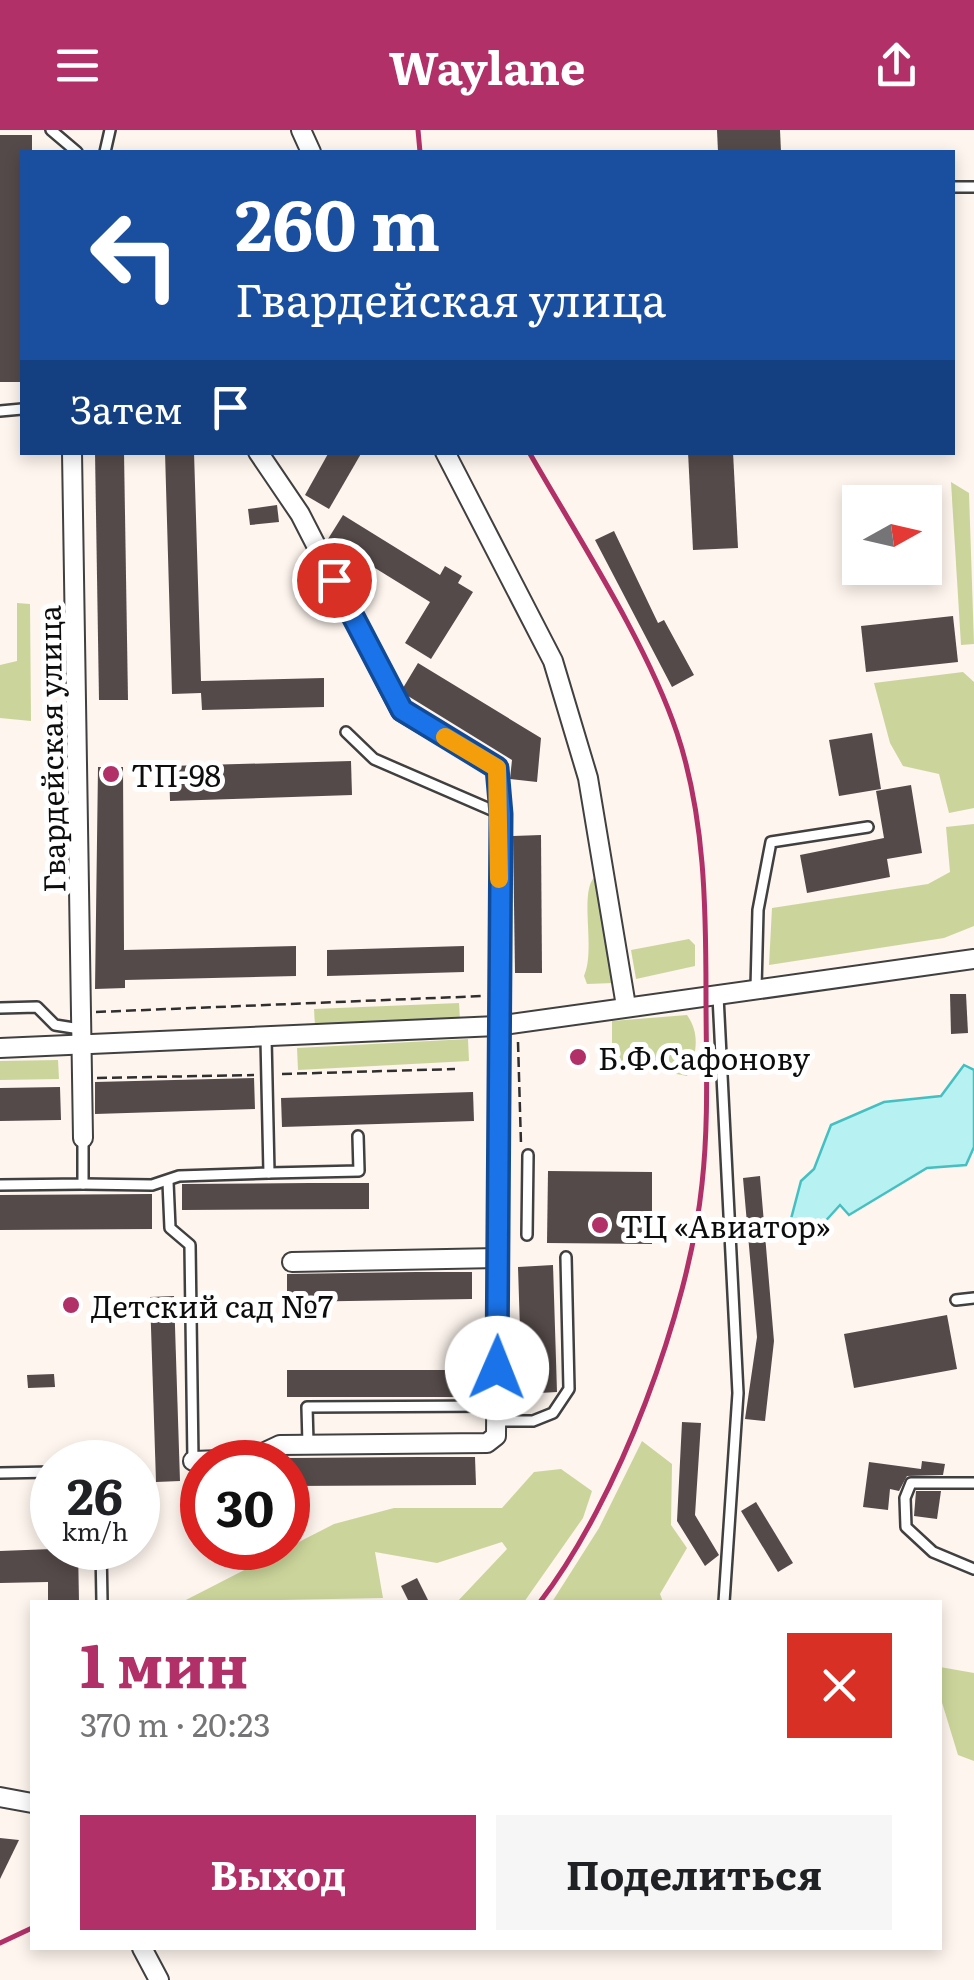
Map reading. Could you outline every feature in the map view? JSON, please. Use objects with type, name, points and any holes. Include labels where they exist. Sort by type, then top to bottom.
[{"type":"street","name":"Гвардейская улица","points":[[72,455],[83,1138]]},
{"type":"street","points":[[260,455],[300,514],[402,710],[497,768],[501,814],[496,1436],[488,1443],[310,1443]]},
{"type":"street","points":[[447,455],[552,662],[588,778],[626,1006]]},
{"type":"street","points":[[0,1048],[82,1029],[266,1038],[497,1026],[974,959]]},
{"type":"street","points":[[292,1262],[498,1258]]},
{"type":"street","points":[[0,1797],[30,1803]]},
{"type":"street","points":[[143,1950],[159,1980]]},
{"type":"lane","points":[[51,130],[75,150]]},
{"type":"lane","points":[[346,732],[374,759],[501,814]]},
{"type":"lane","points":[[756,988],[758,910],[771,842],[868,826]]},
{"type":"lane","points":[[718,993],[738,1393],[724,1600]]},
{"type":"lane","points":[[0,1008],[37,1006],[55,1025],[82,1029]]},
{"type":"lane","points":[[266,1038],[269,1173]]},
{"type":"lane","points":[[0,1185],[168,1182],[178,1176],[359,1171],[358,1136]]},
{"type":"lane","points":[[83,1138],[83,1184]]},
{"type":"lane","points":[[524,1155],[527,1235]]},
{"type":"lane","points":[[168,1182],[170,1228],[190,1244],[193,1440]]},
{"type":"lane","points":[[308,1440],[307,1407],[497,1413],[533,1421],[552,1413],[569,1389],[566,1257]]},
{"type":"lane","points":[[956,1300],[974,1298]]},
{"type":"lane","points":[[0,1473],[30,1472]]},
{"type":"lane","points":[[974,1483],[911,1483],[905,1498],[906,1527],[933,1552],[974,1569]]},
{"type":"lane","points":[[101,1570],[102,1600]]},
{"type":"path","points":[[82,1029],[498,996]]},
{"type":"path","points":[[518,1024],[524,1155]]},
{"type":"path","points":[[83,1079],[455,1069]]},
{"type":"green space","points":[[951,482],[969,493],[974,644],[961,645]]},
{"type":"green space","points":[[17,603],[30,604],[31,721],[0,718],[0,665],[17,661]]},
{"type":"green space","points":[[963,672],[974,682],[974,808],[949,813],[939,774],[903,766],[890,743],[874,683]]},
{"type":"green space","points":[[974,824],[974,926],[944,938],[769,965],[772,908],[928,884],[950,872],[946,827]]},
{"type":"green space","points":[[597,875],[613,983],[587,984],[584,976],[589,951],[588,892]]},
{"type":"green space","points":[[689,939],[695,945],[695,966],[636,979],[631,950]]},
{"type":"green space","points":[[459,1003],[460,1020],[315,1026],[314,1009]]},
{"type":"green space","points":[[687,1015],[696,1045],[687,1076],[619,1063],[612,1050],[612,1021]]},
{"type":"green space","points":[[468,1039],[469,1061],[298,1070],[297,1048]]},
{"type":"green space","points":[[58,1060],[59,1079],[0,1080],[0,1061]]},
{"type":"green space","points":[[642,1441],[672,1464],[671,1525],[687,1548],[660,1594],[662,1600],[553,1600],[599,1528]]},
{"type":"green space","points":[[561,1469],[592,1491],[583,1518],[525,1600],[459,1600],[507,1549],[502,1542],[437,1563],[375,1552],[383,1598],[186,1600],[244,1570],[310,1570],[310,1536],[334,1524],[394,1508],[502,1508],[534,1472]]},
{"type":"green space","points":[[942,1667],[974,1673],[974,1761],[958,1755],[942,1703]]},
{"type":"water","points":[[964,1065],[974,1070],[974,1147],[966,1165],[927,1168],[849,1215],[840,1205],[811,1237],[797,1235],[791,1219],[801,1181],[814,1169],[831,1125],[884,1102],[941,1096]]},
{"type":"building","points":[[717,130],[780,130],[781,150],[718,150]]},
{"type":"building","points":[[0,135],[32,135],[32,150],[20,150],[20,382],[0,382]]},
{"type":"building","points":[[95,455],[124,455],[128,700],[99,700]]},
{"type":"building","points":[[165,455],[194,455],[201,681],[324,678],[324,707],[202,710],[201,693],[172,694]]},
{"type":"building","points":[[327,455],[360,455],[329,509],[305,495]]},
{"type":"building","points":[[688,455],[733,455],[738,548],[693,550]]},
{"type":"building","points":[[277,505],[279,522],[250,525],[248,509]]},
{"type":"building","points":[[343,515],[440,575],[445,566],[462,576],[458,583],[473,592],[431,659],[405,643],[430,602],[328,539]]},
{"type":"building","points":[[614,531],[658,623],[664,620],[694,675],[672,687],[595,540]]},
{"type":"building","points":[[953,616],[958,662],[866,672],[861,626]]},
{"type":"building","points":[[418,663],[541,738],[537,782],[510,779],[512,760],[408,696],[403,688]]},
{"type":"building","points":[[872,733],[881,789],[839,796],[829,740]]},
{"type":"building","points":[[351,761],[352,795],[170,801],[169,766]]},
{"type":"building","points":[[98,767],[123,767],[124,950],[296,946],[296,976],[125,980],[125,988],[95,989]]},
{"type":"building","points":[[911,785],[922,853],[887,859],[890,877],[807,893],[800,855],[884,838],[876,791]]},
{"type":"building","points":[[541,835],[542,973],[515,973],[513,836]]},
{"type":"building","points":[[464,946],[464,972],[327,976],[327,950]]},
{"type":"building","points":[[950,994],[966,994],[968,1033],[951,1034]]},
{"type":"building","points":[[254,1078],[255,1109],[95,1114],[95,1082]]},
{"type":"building","points":[[60,1087],[61,1120],[0,1121],[0,1088]]},
{"type":"building","points":[[473,1092],[474,1121],[282,1127],[281,1098]]},
{"type":"building","name":"ТЦ «Авиатор»","points":[[548,1171],[652,1172],[652,1244],[547,1243]]},
{"type":"building","points":[[760,1176],[774,1341],[765,1421],[745,1419],[757,1337],[743,1178]]},
{"type":"building","points":[[369,1183],[369,1209],[182,1210],[182,1184]]},
{"type":"building","points":[[152,1194],[152,1229],[0,1230],[0,1195]]},
{"type":"building","points":[[553,1265],[557,1392],[522,1394],[518,1267]]},
{"type":"building","points":[[472,1272],[472,1299],[287,1302],[287,1274]]},
{"type":"building","points":[[174,1296],[180,1481],[160,1482],[160,1440],[155,1440],[150,1297]]},
{"type":"building","points":[[947,1315],[957,1369],[854,1388],[844,1334]]},
{"type":"building","points":[[287,1370],[475,1370],[475,1397],[287,1397]]},
{"type":"building","points":[[54,1374],[55,1387],[28,1388],[27,1375]]},
{"type":"building","points":[[682,1422],[701,1423],[695,1515],[719,1555],[705,1566],[677,1521]]},
{"type":"building","points":[[475,1457],[476,1485],[310,1486],[310,1458]]},
{"type":"building","points":[[922,1461],[945,1464],[943,1475],[907,1476],[899,1491],[890,1489],[888,1510],[863,1507],[869,1462],[921,1469]]},
{"type":"building","points":[[916,1491],[941,1491],[937,1519],[914,1516]]},
{"type":"building","points":[[756,1502],[793,1563],[778,1572],[741,1511]]},
{"type":"building","points":[[30,1550],[30,1570],[78,1570],[79,1600],[48,1600],[48,1582],[0,1583],[0,1551]]},
{"type":"building","points":[[417,1578],[428,1600],[408,1600],[401,1586]]},
{"type":"building","points":[[0,1838],[19,1840],[0,1879]]},
{"type":"railway","points":[[418,130],[420,150]]},
{"type":"railway","points":[[531,455],[630,627],[677,733],[698,830],[706,962],[704,1160],[695,1234],[682,1289],[666,1345],[622,1459],[569,1560],[541,1600]]},
{"type":"railway","points":[[0,1943],[30,1929]]},
{"type":"slow traffic","points":[[445,737],[497,768],[501,814],[499,879]]},
{"type":"place","name":"ТП-98","points":[[111,774]]},
{"type":"place","name":"Б.Ф.Сафонову","points":[[578,1057]]},
{"type":"place","name":"ТЦ «Авиатор»","points":[[600,1225]]},
{"type":"place","name":"Детский сад №7","points":[[71,1305]]},
{"type":"route","points":[[334,580],[402,710],[497,768],[501,814],[497,1368]]}]
